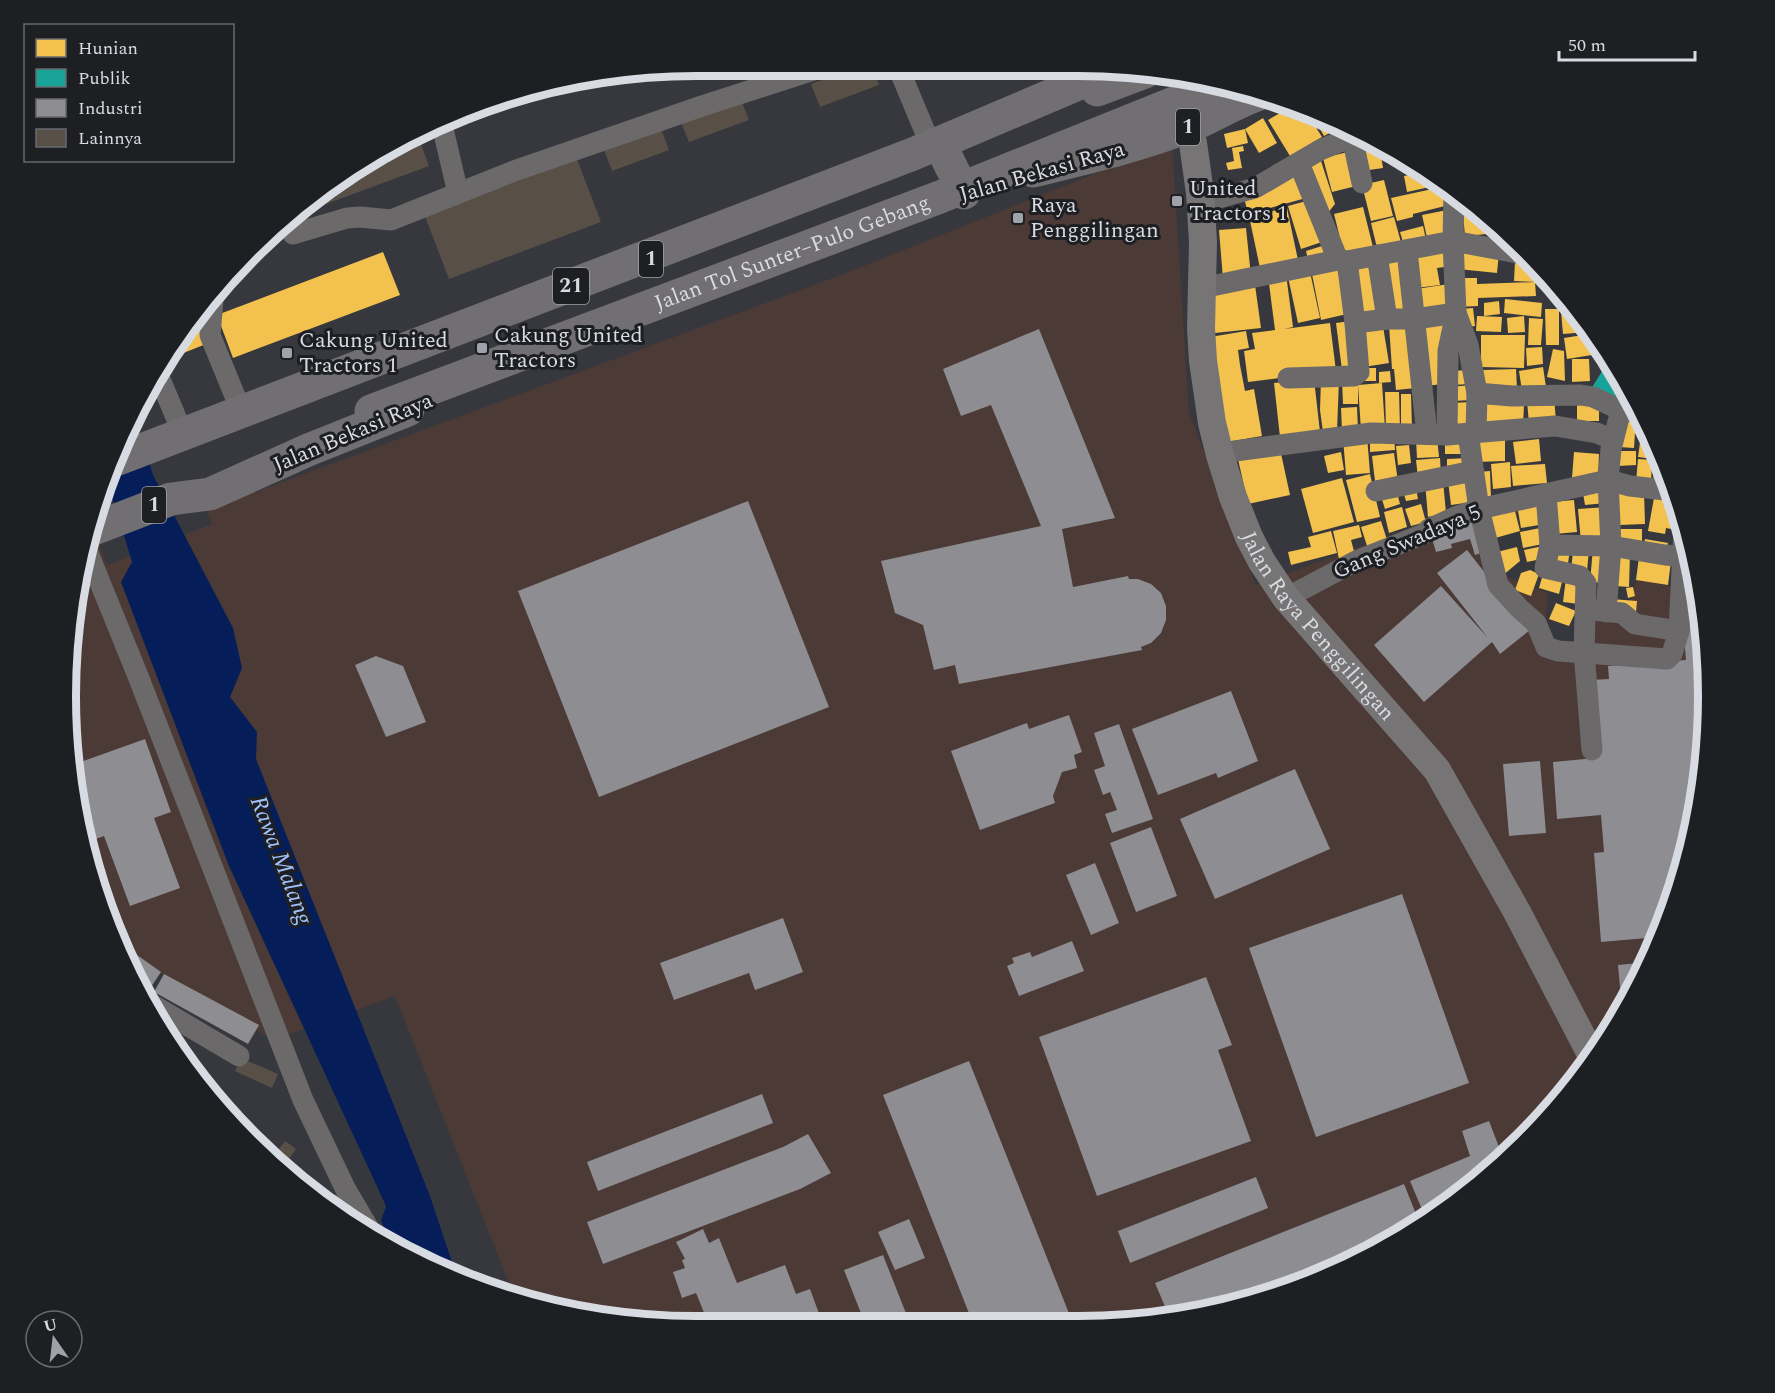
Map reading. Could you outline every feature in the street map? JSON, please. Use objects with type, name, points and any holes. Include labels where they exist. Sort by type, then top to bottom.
[{"type":"highway","points":[[1023,108],[1095,77]]},
{"type":"highway","name":"1","points":[[126,454],[159,435],[1120,78]]},
{"type":"highway","points":[[1023,108],[1090,93],[1127,79]]},
{"type":"highway","points":[[371,411],[488,352],[538,331],[915,192],[1184,86]]},
{"type":"highway","name":"Jalan Tol Sunter–Pulo Gebang","points":[[101,526],[371,411],[921,204],[1231,96]]},
{"type":"highway","name":"Jalan Bekasi Raya","points":[[101,526],[171,499],[210,494],[308,450],[654,310],[996,180],[1135,145],[1192,126],[1233,97]]},
{"type":"highway","points":[[1135,145],[1179,140],[1193,143],[1234,97]]},
{"type":"highway","name":"21","points":[[125,456],[772,209],[1023,108]]},
{"type":"highway","points":[[934,146],[964,193]]},
{"type":"street","points":[[293,234],[347,218],[391,220],[606,138],[795,76]]},
{"type":"street","points":[[902,76],[934,146]]},
{"type":"street","points":[[158,389],[159,435],[237,401],[569,270],[934,146],[1080,76]]},
{"type":"street","points":[[443,131],[458,193]]},
{"type":"street","points":[[1201,203],[1255,188],[1320,150],[1349,138]]},
{"type":"street","name":"Jalan Raya Penggilingan","points":[[1193,143],[1201,203],[1203,242],[1201,328],[1203,361],[1212,423],[1220,455],[1249,537],[1262,562],[1286,598],[1437,770],[1517,912],[1588,1049]]},
{"type":"street","points":[[1358,143],[1362,183]]},
{"type":"street","points":[[1288,378],[1354,376],[1359,372],[1355,323],[1343,261],[1299,163]]},
{"type":"street","points":[[1454,203],[1456,313],[1448,351],[1454,434]]},
{"type":"street","points":[[1202,288],[1453,241],[1510,252]]},
{"type":"street","points":[[1407,251],[1415,319],[1454,434],[1473,471],[1479,509],[1498,585],[1536,624],[1546,647],[1558,651],[1667,659],[1672,654],[1679,631],[1685,568]]},
{"type":"street","points":[[1377,255],[1387,319]]},
{"type":"street","points":[[212,310],[210,335],[237,401]]},
{"type":"street","points":[[1355,323],[1387,319],[1415,319],[1456,313]]},
{"type":"street","points":[[1454,434],[1477,393],[1468,345],[1456,313]]},
{"type":"street","points":[[1477,393],[1512,396],[1581,395],[1593,397],[1628,410]]},
{"type":"street","points":[[1606,612],[1611,546],[1608,480],[1613,440],[1629,412]]},
{"type":"street","points":[[1220,455],[1371,433],[1454,434],[1555,426],[1597,433],[1613,440]]},
{"type":"street","points":[[1376,491],[1473,471]]},
{"type":"street","name":"Gang Swadaya 5","points":[[1286,598],[1356,561],[1424,534],[1429,529],[1455,517],[1479,509],[1608,480],[1630,486],[1663,490]]},
{"type":"street","points":[[1546,494],[1550,545],[1545,568],[1583,578],[1586,583],[1584,652],[1592,750]]},
{"type":"street","points":[[1550,545],[1611,546],[1682,555]]},
{"type":"street","points":[[96,546],[102,588],[303,1100],[345,1188],[363,1219]]},
{"type":"street","points":[[1585,609],[1622,613],[1635,624],[1679,631]]},
{"type":"street","points":[[163,1011],[239,1056]]},
{"type":"shaded area","points":[[1172,143],[1189,413],[1256,585],[1477,503],[1498,573],[1548,593],[1544,643],[1581,641],[1583,600],[1628,607],[1637,579],[1689,591],[1697,656],[1698,696],[1693,777],[1687,817],[1666,896],[1635,971],[1594,1041],[1545,1105],[1517,1135],[1487,1163],[1423,1212],[1353,1253],[1278,1284],[1239,1295],[1199,1305],[1119,1315],[696,1316],[656,1315],[576,1305],[514,1289],[506,1276],[395,996],[273,1040],[134,958],[109,896],[98,857],[88,817],[78,737],[76,696],[78,656],[88,576],[97,539],[107,565],[212,524],[207,510],[838,276]]},
{"type":"water","name":"Rawa Malang","points":[[138,427],[153,475],[233,628],[242,668],[230,697],[257,732],[256,759],[430,1196],[454,1267],[422,1253],[388,1234],[381,1221],[386,1206],[229,866],[121,582],[132,562],[111,492]]},
{"type":"building: Hunian","points":[[1283,111],[1313,123],[1322,137],[1290,156],[1268,120]]},
{"type":"building: Hunian","points":[[1263,118],[1277,143],[1259,153],[1245,129]]},
{"type":"building: Hunian","points":[[1317,125],[1333,131],[1324,136]]},
{"type":"building: Hunian","points":[[1245,129],[1248,143],[1227,148],[1224,134]]},
{"type":"building: Hunian","points":[[1358,143],[1381,156],[1383,168],[1362,171]]},
{"type":"building: Hunian","points":[[1243,146],[1244,151],[1239,152],[1242,168],[1228,170],[1226,163],[1234,161],[1232,148]]},
{"type":"building: Hunian","points":[[1352,151],[1360,185],[1332,192],[1323,158]]},
{"type":"building: Hunian","points":[[1320,158],[1335,204],[1323,219],[1305,162]]},
{"type":"building: Hunian","points":[[1299,172],[1306,198],[1248,214],[1244,197]]},
{"type":"building: Hunian","points":[[1412,174],[1431,187],[1407,192],[1404,176]]},
{"type":"building: Hunian","points":[[1384,180],[1393,216],[1371,221],[1362,185]]},
{"type":"building: Hunian","points":[[1434,189],[1453,204],[1413,214],[1413,217],[1397,221],[1391,198]]},
{"type":"building: Hunian","points":[[1310,200],[1322,242],[1301,249],[1288,206]]},
{"type":"building: Hunian","points":[[1363,207],[1373,247],[1344,254],[1334,214]]},
{"type":"building: Hunian","points":[[1287,208],[1298,260],[1260,268],[1249,216]]},
{"type":"building: Hunian","points":[[1447,210],[1453,236],[1428,242],[1422,215]]},
{"type":"building: Hunian","points":[[1463,214],[1467,214],[1491,234],[1465,236]]},
{"type":"building: Hunian","points":[[1394,217],[1402,246],[1378,252],[1371,223]]},
{"type":"building: Hunian","points":[[1423,226],[1427,244],[1405,249],[1400,232]]},
{"type":"building: Hunian","points":[[1246,228],[1251,276],[1223,279],[1219,230]]},
{"type":"building: Hunian","points":[[1449,245],[1452,266],[1437,268],[1440,285],[1416,288],[1411,251]]},
{"type":"building: Hunian","points":[[1322,246],[1326,260],[1309,264],[1306,251]]},
{"type":"building: Hunian","points":[[1461,249],[1499,253],[1497,273],[1458,269]]},
{"type":"building: Hunian","points":[[383,252],[400,295],[233,358],[217,315]]},
{"type":"building: Hunian","points":[[1406,256],[1413,311],[1391,314],[1383,260]]},
{"type":"building: Hunian","points":[[1515,261],[1520,261],[1539,282],[1514,281]]},
{"type":"building: Hunian","points":[[1336,263],[1347,314],[1321,320],[1311,269]]},
{"type":"building: Hunian","points":[[1370,265],[1380,315],[1360,319],[1351,268]]},
{"type":"building: Hunian","points":[[1310,272],[1320,318],[1298,323],[1288,277]]},
{"type":"building: Hunian","points":[[1286,274],[1293,327],[1284,329],[1330,323],[1336,371],[1248,382],[1244,351],[1255,349],[1252,333],[1275,330],[1268,276]]},
{"type":"building: Hunian","points":[[1456,278],[1477,278],[1477,284],[1535,282],[1536,296],[1478,298],[1478,306],[1457,307]]},
{"type":"building: Hunian","points":[[1449,284],[1453,312],[1420,317],[1416,289]]},
{"type":"building: Hunian","points":[[1255,285],[1261,328],[1215,333],[1210,290]]},
{"type":"building: Hunian","points":[[1505,299],[1542,303],[1541,317],[1504,313]]},
{"type":"building: Hunian","points":[[1499,301],[1500,314],[1484,316],[1484,303]]},
{"type":"building: Hunian","points":[[1561,307],[1580,333],[1563,334]]},
{"type":"building: Hunian","points":[[1473,308],[1475,326],[1462,328],[1460,309]]},
{"type":"building: Hunian","points":[[1545,309],[1559,309],[1559,345],[1546,345]]},
{"type":"building: Hunian","points":[[1477,316],[1502,317],[1501,332],[1476,331]]},
{"type":"building: Hunian","points":[[1524,316],[1525,332],[1508,333],[1507,318]]},
{"type":"building: Hunian","points":[[1529,318],[1543,319],[1541,345],[1528,345]]},
{"type":"building: Hunian","points":[[1382,320],[1389,363],[1364,367],[1357,324]]},
{"type":"building: Hunian","points":[[1350,321],[1356,368],[1342,370],[1336,323]]},
{"type":"building: Hunian","points":[[1448,321],[1443,384],[1425,386],[1422,323]]},
{"type":"building: Hunian","points":[[1411,322],[1416,388],[1396,390],[1389,325]]},
{"type":"building: Hunian","points":[[199,327],[206,344],[179,355]]},
{"type":"building: Hunian","points":[[1246,331],[1249,348],[1238,350],[1240,365],[1245,391],[1254,389],[1262,436],[1221,443],[1210,337]]},
{"type":"building: Hunian","points":[[1481,335],[1525,335],[1524,368],[1481,367]]},
{"type":"building: Hunian","points":[[1582,335],[1591,348],[1592,355],[1567,359],[1564,338]]},
{"type":"building: Hunian","points":[[1542,347],[1543,364],[1527,366],[1526,348]]},
{"type":"building: Hunian","points":[[1553,349],[1564,351],[1565,381],[1547,377]]},
{"type":"building: Hunian","points":[[1572,359],[1589,359],[1590,381],[1572,382]]},
{"type":"building: Hunian","points":[[1543,367],[1546,387],[1522,391],[1519,371]]},
{"type":"building: Hunian","points":[[1360,368],[1376,368],[1376,381],[1360,381]]},
{"type":"building: Hunian","points":[[1516,369],[1517,388],[1484,389],[1483,370]]},
{"type":"building: Hunian","points":[[1469,370],[1470,384],[1452,385],[1451,371]]},
{"type":"building: Hunian","points":[[1390,371],[1391,382],[1379,383],[1379,372]]},
{"type":"building: Hunian","points":[[1321,378],[1339,379],[1337,432],[1323,432],[1320,410]]},
{"type":"building: Hunian","points":[[1314,379],[1320,432],[1280,437],[1274,383]]},
{"type":"building: Hunian","points":[[1342,380],[1358,380],[1358,404],[1343,404]]},
{"type":"building: Hunian","points":[[1382,383],[1385,429],[1361,430],[1358,385]]},
{"type":"building: Hunian","points":[[1472,385],[1473,400],[1451,401],[1449,387]]},
{"type":"building: Hunian","points":[[1385,392],[1399,392],[1400,428],[1386,429]]},
{"type":"building: Hunian","points":[[1401,394],[1411,394],[1412,428],[1401,429]]},
{"type":"building: Hunian","points":[[1554,397],[1556,421],[1529,424],[1527,400]]},
{"type":"building: Hunian","points":[[1473,402],[1474,431],[1450,431],[1449,403]]},
{"type":"building: Hunian","points":[[1577,403],[1599,403],[1599,421],[1577,421]]},
{"type":"building: Hunian","points":[[1481,404],[1524,405],[1523,425],[1480,424]]},
{"type":"building: Hunian","points":[[1357,407],[1358,430],[1342,431],[1341,408]]},
{"type":"building: Hunian","points":[[1620,416],[1632,417],[1636,423],[1634,448],[1619,447]]},
{"type":"building: Hunian","points":[[1394,435],[1395,450],[1370,452],[1370,436]]},
{"type":"building: Hunian","points":[[1367,436],[1370,473],[1346,475],[1343,438]]},
{"type":"building: Hunian","points":[[1475,436],[1505,436],[1505,461],[1476,462]]},
{"type":"building: Hunian","points":[[1641,436],[1651,459],[1638,457]]},
{"type":"building: Hunian","points":[[1437,437],[1439,457],[1417,458],[1416,439]]},
{"type":"building: Hunian","points":[[1445,437],[1465,437],[1465,454],[1445,454]]},
{"type":"building: Hunian","points":[[1539,439],[1541,461],[1516,464],[1513,442]]},
{"type":"building: Hunian","points":[[1409,445],[1411,463],[1398,465],[1396,446]]},
{"type":"building: Hunian","points":[[1280,449],[1290,495],[1248,504],[1238,459]]},
{"type":"building: Hunian","points":[[1618,451],[1636,451],[1636,465],[1618,466]]},
{"type":"building: Hunian","points":[[1341,452],[1344,470],[1328,473],[1324,456]]},
{"type":"building: Hunian","points":[[1574,452],[1599,454],[1598,479],[1572,478]]},
{"type":"building: Hunian","points":[[1394,453],[1398,482],[1376,488],[1372,456]]},
{"type":"building: Hunian","points":[[1440,458],[1441,476],[1418,478],[1416,460]]},
{"type":"building: Hunian","points":[[1469,458],[1469,469],[1447,471],[1447,459]]},
{"type":"building: Hunian","points":[[1638,459],[1651,460],[1651,484],[1636,482]]},
{"type":"building: Hunian","points":[[1510,462],[1511,487],[1493,489],[1491,464]]},
{"type":"building: Hunian","points":[[1545,464],[1547,483],[1513,486],[1511,466]]},
{"type":"building: Hunian","points":[[1655,468],[1660,481],[1653,480]]},
{"type":"building: Hunian","points":[[1490,471],[1491,499],[1480,499],[1478,472]]},
{"type":"building: Hunian","points":[[1370,474],[1380,517],[1357,522],[1346,480]]},
{"type":"building: Hunian","points":[[1342,478],[1354,522],[1313,533],[1301,489]]},
{"type":"building: Hunian","points":[[1468,478],[1472,502],[1451,505],[1448,481]]},
{"type":"building: Hunian","points":[[1443,481],[1446,513],[1428,517],[1425,482]]},
{"type":"building: Hunian","points":[[1416,488],[1418,499],[1406,501],[1403,491]]},
{"type":"building: Hunian","points":[[1396,489],[1400,504],[1385,509],[1380,493]]},
{"type":"building: Hunian","points":[[1605,491],[1606,503],[1585,505],[1583,493]]},
{"type":"building: Hunian","points":[[1644,491],[1645,524],[1619,525],[1618,492]]},
{"type":"building: Hunian","points":[[1654,498],[1667,500],[1675,530],[1666,528],[1665,534],[1648,531]]},
{"type":"building: Hunian","points":[[1540,500],[1545,524],[1521,528],[1517,505]]},
{"type":"building: Hunian","points":[[1574,500],[1577,532],[1554,534],[1552,502]]},
{"type":"building: Hunian","points":[[1421,504],[1426,522],[1411,526],[1405,509]]},
{"type":"building: Hunian","points":[[1402,507],[1407,527],[1389,533],[1384,512]]},
{"type":"building: Hunian","points":[[1607,507],[1609,540],[1581,542],[1578,509]]},
{"type":"building: Hunian","points":[[1488,510],[1515,511],[1520,531],[1488,540]]},
{"type":"building: Hunian","points":[[1381,521],[1388,543],[1368,549],[1361,527]]},
{"type":"building: Hunian","points":[[1359,525],[1362,537],[1351,540],[1355,555],[1339,559],[1333,531]]},
{"type":"building: Hunian","points":[[1545,527],[1548,543],[1523,548],[1520,532]]},
{"type":"building: Hunian","points":[[1616,529],[1642,529],[1642,542],[1616,542]]},
{"type":"building: Hunian","points":[[1331,531],[1337,553],[1291,565],[1288,552],[1311,547],[1308,537]]},
{"type":"building: Hunian","points":[[1645,539],[1668,543],[1666,554],[1643,550]]},
{"type":"building: Hunian","points":[[1543,546],[1546,558],[1527,562],[1524,550]]},
{"type":"building: Hunian","points":[[1517,547],[1520,561],[1502,576],[1497,552]]},
{"type":"building: Hunian","points":[[1557,547],[1570,549],[1567,571],[1554,569]]},
{"type":"building: Hunian","points":[[1593,548],[1610,549],[1607,583],[1590,582]]},
{"type":"building: Hunian","points":[[1589,550],[1587,571],[1571,569],[1573,552]]},
{"type":"building: Hunian","points":[[1616,551],[1630,552],[1629,587],[1615,586]]},
{"type":"building: Hunian","points":[[1639,557],[1671,561],[1668,585],[1636,580]]},
{"type":"building: Hunian","points":[[1530,570],[1539,574],[1531,596],[1515,590],[1521,573]]},
{"type":"building: Hunian","points":[[1543,574],[1563,578],[1559,594],[1539,588]]},
{"type":"building: Hunian","points":[[1566,578],[1582,580],[1579,604],[1563,602]]},
{"type":"building: Hunian","points":[[1688,584],[1690,596],[1686,596]]},
{"type":"building: Hunian","points":[[1633,587],[1635,596],[1628,598],[1626,588]]},
{"type":"building: Hunian","points":[[1611,599],[1637,601],[1636,612]]},
{"type":"building: Hunian","points":[[1556,603],[1576,611],[1569,626],[1549,619]]},
{"type":"building: Publik","points":[[1604,368],[1624,404],[1591,389]]},
{"type":"building: Industri","points":[[1039,329],[1115,518],[1062,529],[1073,587],[1128,576],[1129,579],[1138,579],[1151,584],[1161,593],[1166,606],[1166,620],[1161,633],[1151,643],[1141,647],[1142,650],[959,684],[955,665],[934,670],[923,625],[895,613],[881,561],[1041,526],[991,405],[961,416],[943,369]]},
{"type":"building: Industri","points":[[748,501],[829,707],[599,797],[518,591]]},
{"type":"building: Industri","points":[[1476,518],[1486,551],[1475,555],[1470,539],[1451,544],[1452,548],[1436,552],[1430,532]]},
{"type":"building: Industri","points":[[1467,550],[1530,630],[1500,654],[1492,642],[1424,702],[1374,645],[1441,586],[1488,638],[1437,573]]},
{"type":"building: Industri","points":[[1692,611],[1698,696],[1697,737],[1687,817],[1666,896],[1649,938],[1601,942],[1594,853],[1604,852],[1601,815],[1557,819],[1553,762],[1596,758],[1591,680],[1609,679],[1608,666],[1686,660],[1682,612]]},
{"type":"building: Industri","points":[[376,656],[403,666],[426,722],[386,737],[355,665]]},
{"type":"building: Industri","points":[[1231,691],[1258,761],[1218,778],[1216,773],[1158,795],[1132,729]]},
{"type":"building: Industri","points":[[1069,715],[1082,752],[1074,755],[1077,768],[1062,772],[1053,796],[1055,803],[980,830],[951,751],[1027,723],[1029,729]]},
{"type":"building: Industri","points":[[1119,724],[1153,819],[1112,833],[1105,814],[1117,810],[1110,792],[1103,795],[1094,770],[1105,766],[1094,733]]},
{"type":"building: Industri","points":[[145,739],[171,812],[154,818],[180,888],[130,906],[104,836],[94,840],[88,817],[81,762]]},
{"type":"building: Industri","points":[[1540,761],[1546,833],[1509,836],[1503,764]]},
{"type":"building: Industri","points":[[1295,769],[1330,849],[1215,899],[1180,819]]},
{"type":"building: Industri","points":[[1151,827],[1177,896],[1136,912],[1110,843]]},
{"type":"building: Industri","points":[[1095,863],[1119,923],[1091,935],[1066,875]]},
{"type":"building: Industri","points":[[1402,894],[1469,1083],[1316,1137],[1249,948]]},
{"type":"building: Industri","points":[[783,918],[803,972],[755,990],[749,973],[674,1000],[660,963]]},
{"type":"building: Industri","points":[[1072,941],[1084,971],[1019,996],[1007,966],[1014,963],[1012,958],[1030,952],[1032,957]]},
{"type":"building: Industri","points":[[131,951],[161,972],[151,987],[140,971]]},
{"type":"building: Industri","points":[[1638,963],[1621,996],[1618,965]]},
{"type":"building: Industri","points":[[164,974],[259,1025],[248,1044],[154,992]]},
{"type":"building: Industri","points":[[1206,977],[1232,1045],[1218,1050],[1251,1141],[1097,1196],[1039,1037]]},
{"type":"building: Industri","points":[[969,1061],[1070,1316],[970,1316],[883,1095]]},
{"type":"building: Industri","points":[[762,1094],[773,1123],[598,1191],[587,1162]]},
{"type":"building: Industri","points":[[1489,1121],[1500,1151],[1423,1212],[1410,1181],[1470,1156],[1462,1131]]},
{"type":"building: Industri","points":[[808,1134],[831,1173],[800,1189],[603,1264],[587,1222],[783,1147]]},
{"type":"building: Industri","points":[[1256,1177],[1268,1208],[1130,1263],[1118,1231]]},
{"type":"building: Industri","points":[[1404,1184],[1417,1216],[1353,1253],[1278,1284],[1239,1295],[1166,1310],[1155,1283]]},
{"type":"building: Industri","points":[[909,1219],[925,1258],[895,1270],[878,1232]]},
{"type":"building: Industri","points":[[703,1229],[709,1243],[719,1238],[737,1283],[785,1265],[796,1294],[810,1289],[820,1316],[705,1316],[696,1293],[682,1298],[673,1272],[685,1268],[682,1260],[685,1259],[676,1242]]},
{"type":"building: Industri","points":[[883,1255],[907,1316],[862,1316],[844,1270]]},
{"type":"building: Lainnya","points":[[834,76],[876,76],[879,85],[820,107],[811,84]]},
{"type":"building: Lainnya","points":[[740,97],[749,120],[689,142],[680,120]]},
{"type":"building: Lainnya","points":[[660,126],[669,150],[612,171],[603,147]]},
{"type":"building: Lainnya","points":[[420,141],[429,166],[315,208],[352,181]]},
{"type":"building: Lainnya","points":[[575,154],[601,222],[449,279],[423,211]]},
{"type":"building: Lainnya","points":[[241,1058],[278,1074],[272,1088],[235,1071]]},
{"type":"building: Lainnya","points":[[285,1141],[296,1149],[287,1162],[277,1152]]},
{"type":"building: Lainnya","points":[[342,1192],[354,1213],[352,1212],[332,1197]]},
{"type":"place","name":"United Tractors 1","points":[[1177,201]]},
{"type":"place","name":"Raya Penggilingan","points":[[1018,218]]},
{"type":"place","name":"Cakung United Tractors","points":[[482,348]]},
{"type":"place","name":"Cakung United Tractors 1","points":[[287,353]]}]
